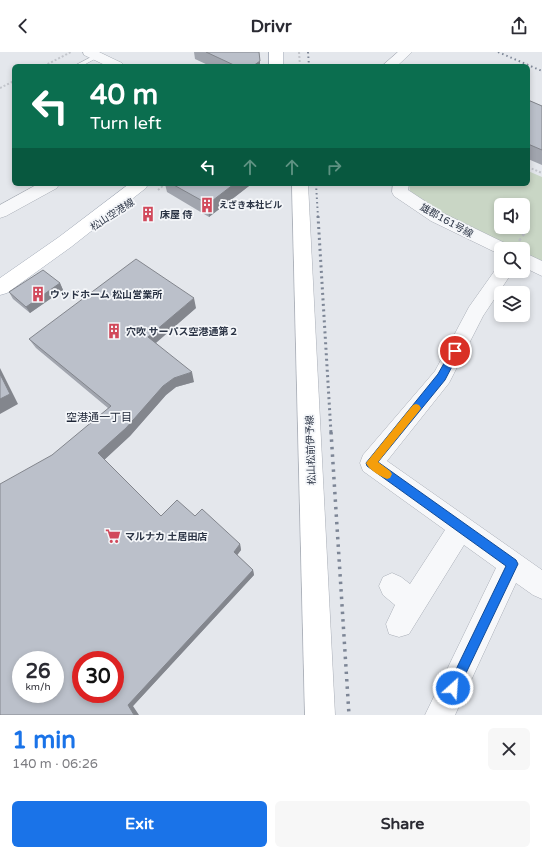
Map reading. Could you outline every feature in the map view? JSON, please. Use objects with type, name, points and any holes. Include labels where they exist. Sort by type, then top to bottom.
[{"type":"main road","points":[[276,52],[276,64]]},
{"type":"main road","name":"松山空港線","points":[[0,288],[65,242],[137,186]]},
{"type":"main road","name":"松山空港線","points":[[65,242],[105,221],[155,186]]},
{"type":"main road","name":"松山松前伊予線","points":[[300,186],[320,715]]},
{"type":"street","points":[[391,64],[406,52]]},
{"type":"street","points":[[93,54],[113,64]]},
{"type":"street","points":[[1,209],[47,186]]},
{"type":"street","name":"雄郡161号線","points":[[396,188],[437,217],[495,242]]},
{"type":"street","name":"雄郡161号線","points":[[530,261],[542,269]]},
{"type":"street","points":[[499,278],[476,312],[442,377],[371,463],[542,586]]},
{"type":"street","points":[[399,624],[461,527]]},
{"type":"street","points":[[440,715],[512,564]]},
{"type":"street","points":[[392,586],[413,603]]},
{"type":"lane","points":[[80,64],[93,54]]},
{"type":"path","points":[[48,64],[72,52]]},
{"type":"path","points":[[299,52],[300,64]]},
{"type":"path","points":[[0,88],[12,82]]},
{"type":"path","points":[[530,168],[542,173]]},
{"type":"green space","points":[[530,172],[542,177],[542,263],[530,257],[530,242],[499,242],[435,210],[410,191],[409,186],[530,186]]},
{"type":"building","points":[[206,52],[259,52],[260,61],[256,64],[232,64]]},
{"type":"building","points":[[530,101],[542,106],[542,150],[530,145]]},
{"type":"building","points":[[176,186],[231,186],[208,204]]},
{"type":"building","name":"マルナカ 土居田店","points":[[136,259],[194,298],[148,337],[192,372],[174,378],[163,386],[126,428],[98,453],[161,516],[177,500],[195,516],[202,509],[240,544],[234,552],[253,570],[128,705],[134,715],[0,715],[0,484],[52,455],[111,406],[29,339]]},
{"type":"building","points":[[43,270],[60,283],[26,307],[9,292]]},
{"type":"building","points":[[0,374],[10,394],[0,399]]},
{"type":"railway","points":[[308,52],[309,64]]},
{"type":"railway","points":[[498,52],[526,64]]},
{"type":"railway","points":[[530,66],[542,71]]},
{"type":"railway","points":[[316,186],[318,217]]},
{"type":"railway","points":[[318,216],[331,433]]},
{"type":"railway","points":[[331,432],[349,715]]},
{"type":"slow traffic","points":[[387,474],[371,463],[416,408]]},
{"type":"place","name":"えざき本社ビル","points":[[207,205]]},
{"type":"place","name":"床屋 侍","points":[[148,214]]},
{"type":"place","name":"ウッドホーム 松山営業所","points":[[38,294]]},
{"type":"place","name":"穴吹 サーパス空港通第２","points":[[114,331]]},
{"type":"place","name":"マルナカ 土居田店","points":[[113,536]]},
{"type":"district","name":"空港通一丁目","points":[[99,417]]},
{"type":"route","points":[[453,688],[512,564],[371,463],[442,377],[455,351]]}]
